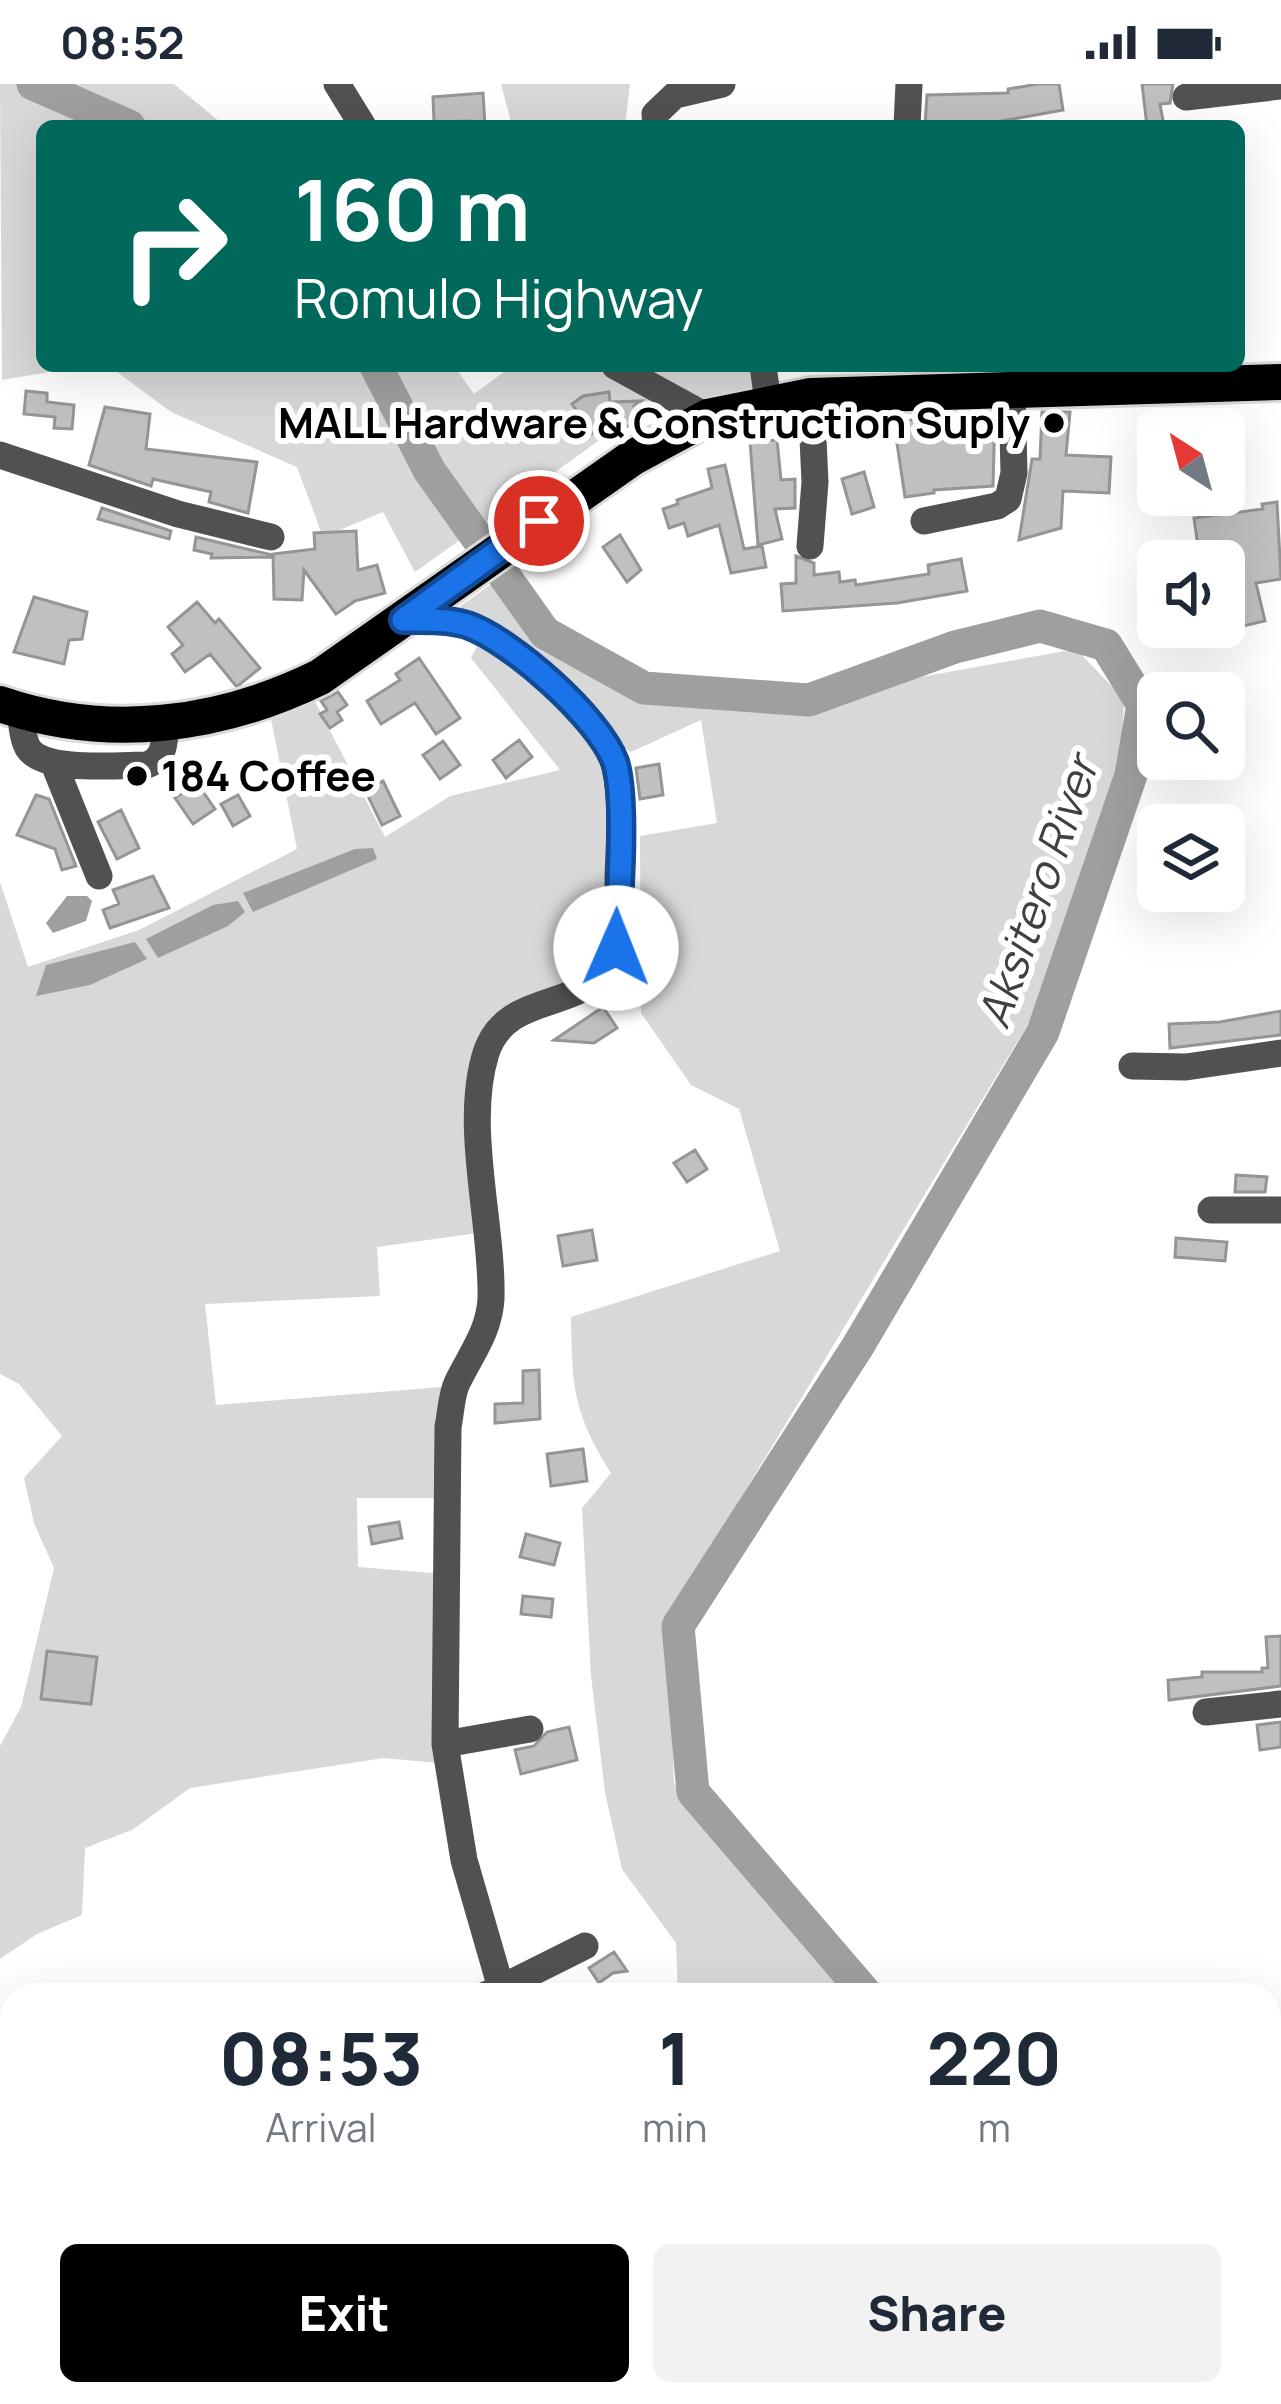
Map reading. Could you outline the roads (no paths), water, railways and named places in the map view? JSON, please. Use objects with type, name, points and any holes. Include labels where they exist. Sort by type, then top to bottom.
[{"type":"highway","points":[[10,707],[108,726],[166,724],[220,715],[276,698],[320,677],[632,458],[765,384],[811,396],[917,379],[1012,390],[1230,375],[1281,382]]},
{"type":"street","points":[[338,84],[359,120]]},
{"type":"street","points":[[655,120],[675,95],[722,84]]},
{"type":"street","points":[[907,120],[909,84]]},
{"type":"street","points":[[1190,120],[1186,90],[1281,86]]},
{"type":"street","points":[[626,372],[708,417]]},
{"type":"street","points":[[924,521],[998,506],[1008,499],[1014,472],[1012,390]]},
{"type":"street","points":[[810,546],[815,482],[811,396]]},
{"type":"street","points":[[0,455],[178,514],[271,536]]},
{"type":"street","points":[[410,614],[484,632],[575,706],[615,762],[620,801],[616,948],[607,967],[582,988],[517,1012],[496,1031],[485,1055],[479,1102],[490,1300],[484,1335],[455,1386],[448,1427],[445,1744],[464,1860],[495,1983]]},
{"type":"street","points":[[10,707],[26,745],[54,764],[148,765],[163,752],[166,724]]},
{"type":"street","points":[[54,764],[99,876]]},
{"type":"street","points":[[1132,1066],[1186,1067],[1281,1053]]},
{"type":"street","points":[[1211,1210],[1281,1210]]},
{"type":"street","points":[[1206,1712],[1281,1704]]},
{"type":"street","points":[[445,1744],[530,1729]]},
{"type":"street","points":[[516,1983],[585,1946]]},
{"type":"waterway","name":"Aksitero River","points":[[33,84],[115,120]]},
{"type":"waterway","name":"Aksitero River","points":[[379,372],[429,470],[545,633],[644,688],[809,700],[955,647],[1040,626],[1106,645],[1143,705],[1131,775],[1043,1032],[858,1346],[678,1626],[693,1792],[857,1983]]},
{"type":"place","name":"MALL Hardware & Construction Suply","points":[[1054,423]]},
{"type":"place","name":"184 Coffee","points":[[137,776]]}]
